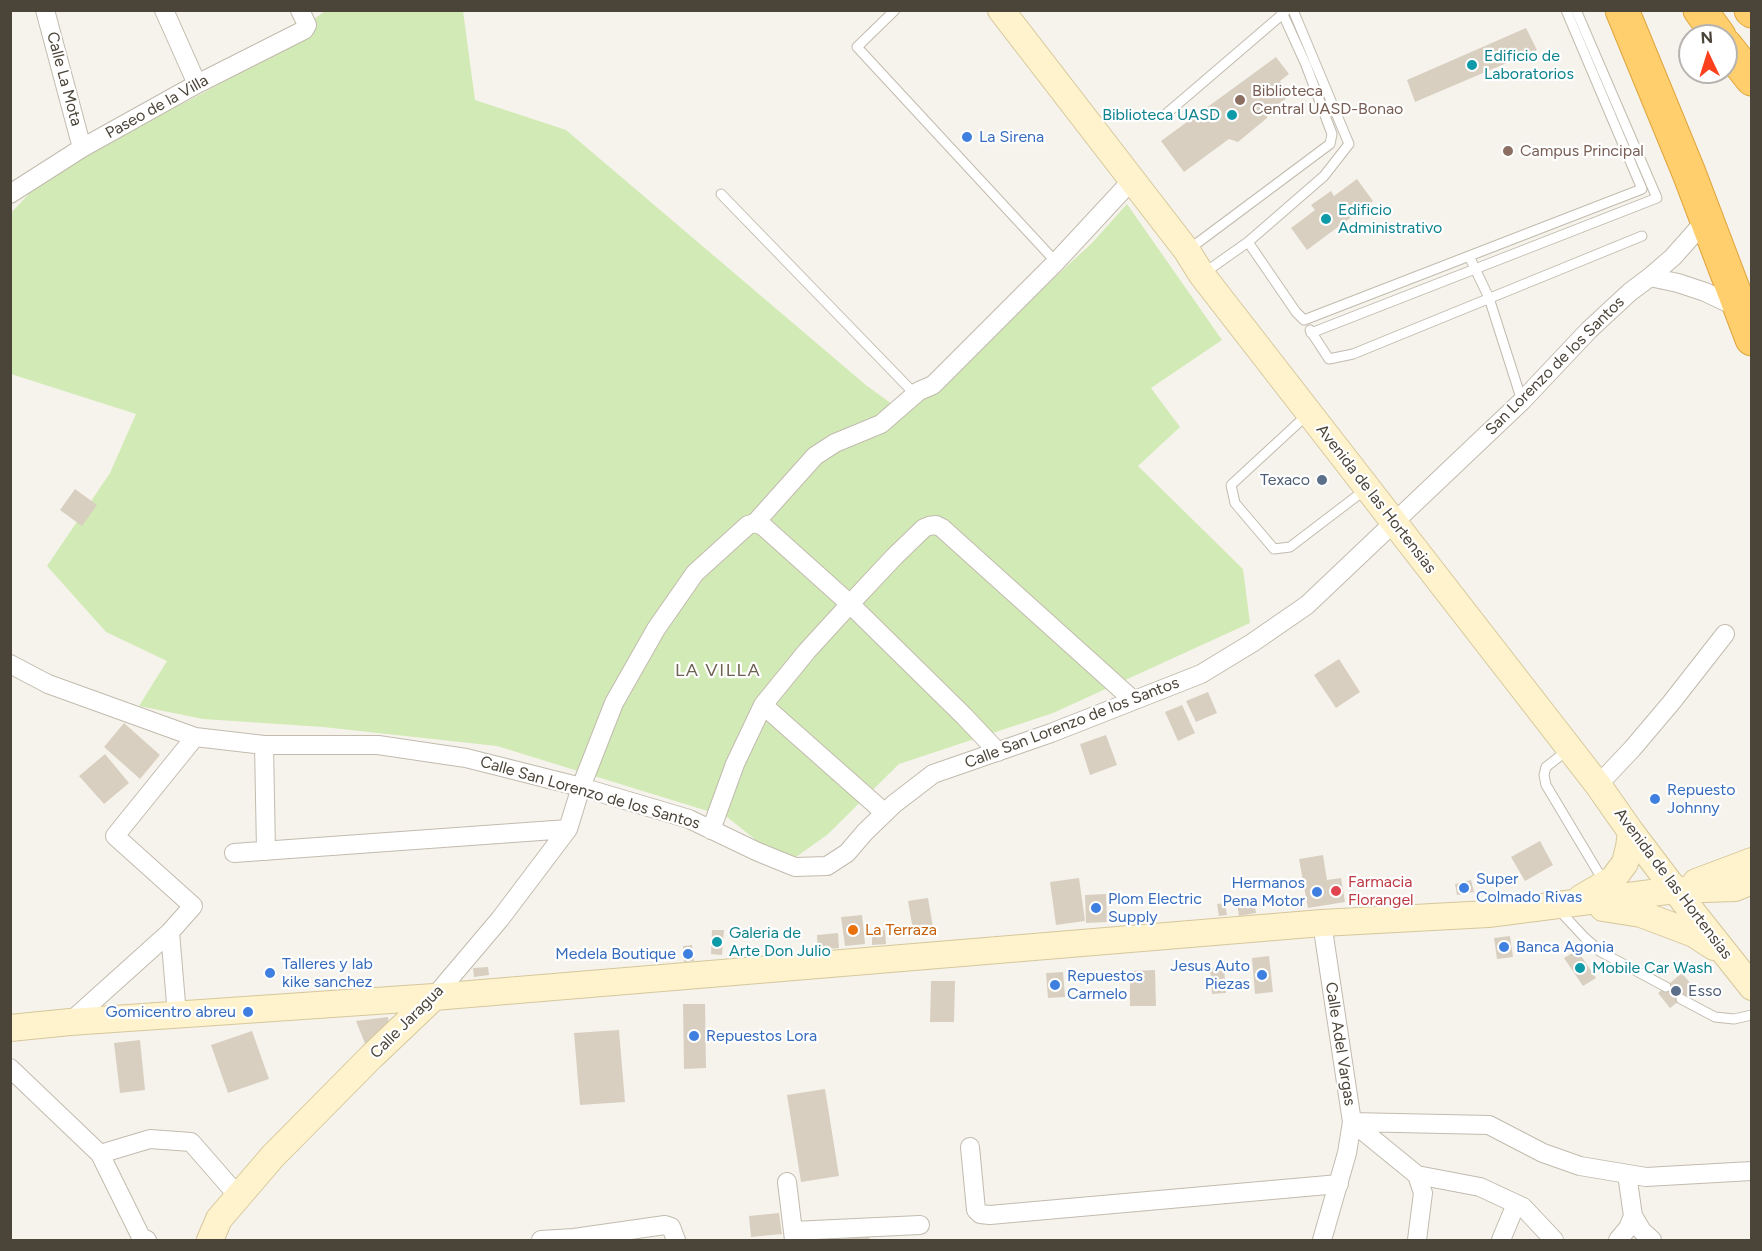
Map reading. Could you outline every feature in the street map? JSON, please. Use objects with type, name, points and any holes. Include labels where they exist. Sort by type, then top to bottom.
[{"type":"highway","points":[[1622,10],[1689,174],[1738,308],[1752,339]]},
{"type":"highway","points":[[1700,10],[1710,24]]},
{"type":"highway","points":[[1738,61],[1752,79]]},
{"type":"main road","name":"Avenida de las Hortensias","points":[[1001,10],[1187,251],[1202,275],[1570,748],[1630,832],[1752,987]]},
{"type":"main road","points":[[1564,904],[1613,879],[1624,863],[1629,847],[1630,832]]},
{"type":"main road","points":[[1675,890],[1752,861]]},
{"type":"main road","points":[[10,1028],[434,997],[1322,923],[1488,914],[1675,890],[1735,888],[1752,882]]},
{"type":"main road","points":[[1564,904],[1641,914],[1694,934],[1728,956]]},
{"type":"main road","name":"Calle Jaragua","points":[[210,1240],[219,1220],[273,1156],[434,997]]},
{"type":"street","name":"Calle La Mota","points":[[45,10],[82,148]]},
{"type":"street","points":[[164,10],[197,84]]},
{"type":"street","name":"Paseo de la Villa","points":[[10,194],[82,148],[197,84],[306,28],[307,25],[300,10]]},
{"type":"street","name":"Calle Jaragua","points":[[434,997],[500,919],[568,829],[581,787],[614,703],[656,628],[695,573],[748,525],[755,523],[815,456],[836,443],[881,424],[919,391],[933,385],[1056,262],[1132,179]]},
{"type":"street","name":"San Lorenzo de los Santos","points":[[1394,522],[1522,401],[1589,330],[1630,292],[1650,278],[1705,221]]},
{"type":"street","points":[[1650,278],[1705,292],[1738,308]]},
{"type":"street","name":"Calle San Lorenzo de los Santos","points":[[10,664],[48,684],[195,737],[264,746],[378,745],[466,758],[581,787],[689,819],[795,867],[827,866],[847,853],[865,831],[933,774],[1051,734],[1201,674],[1307,605],[1394,522]]},
{"type":"street","points":[[755,523],[763,526],[849,604],[998,752]]},
{"type":"street","points":[[711,830],[735,764],[763,705],[849,604],[924,528],[930,526],[936,525],[942,528],[1132,700]]},
{"type":"street","points":[[1598,785],[1671,703],[1725,634]]},
{"type":"street","points":[[763,705],[885,813]]},
{"type":"street","points":[[70,1022],[170,932],[193,906],[115,836],[195,737]]},
{"type":"street","points":[[264,746],[266,851]]},
{"type":"street","points":[[234,853],[568,829]]},
{"type":"street","name":"Calle Adel Vargas","points":[[1322,923],[1352,1122],[1417,1175]]},
{"type":"street","points":[[170,932],[177,1015]]},
{"type":"street","points":[[10,1068],[100,1154],[141,1237],[147,1240]]},
{"type":"street","points":[[1322,1240],[1347,1153],[1352,1122],[1489,1125],[1543,1153],[1580,1166],[1646,1177],[1752,1171]]},
{"type":"street","points":[[100,1154],[150,1139],[191,1142],[239,1197]]},
{"type":"street","points":[[970,1148],[976,1210],[980,1214],[990,1215],[1339,1184]]},
{"type":"street","points":[[1627,1174],[1633,1216],[1642,1232],[1652,1240]]},
{"type":"street","points":[[1417,1240],[1423,1193],[1417,1175],[1480,1187],[1523,1207],[1554,1240]]},
{"type":"street","points":[[787,1182],[794,1236],[920,1226]]},
{"type":"street","points":[[1502,1240],[1516,1204]]},
{"type":"street","points":[[1618,1240],[1628,1228],[1633,1216]]},
{"type":"street","points":[[541,1240],[575,1239],[664,1225],[671,1227],[676,1240]]},
{"type":"lane","points":[[895,10],[857,47],[1056,262]]},
{"type":"lane","points":[[1202,275],[1248,242],[1324,176],[1349,144],[1293,10]]},
{"type":"lane","points":[[1304,320],[1642,189],[1566,10]]},
{"type":"lane","points":[[1311,333],[1657,198],[1576,10]]},
{"type":"lane","points":[[1166,114],[1283,12],[1332,134],[1330,144],[1187,251]]},
{"type":"lane","points":[[721,194],[909,388],[919,391]]},
{"type":"lane","points":[[1248,242],[1329,359],[1353,354],[1642,236]]},
{"type":"lane","points":[[1469,256],[1489,297],[1522,401]]},
{"type":"lane","points":[[1309,412],[1232,485],[1235,503],[1274,549],[1290,547],[1368,488]]},
{"type":"lane","points":[[1570,748],[1546,767],[1544,775],[1546,785],[1605,884]]},
{"type":"lane","points":[[1564,904],[1585,938],[1600,952],[1666,987]]},
{"type":"lane","points":[[1681,999],[1715,1017],[1734,1019],[1752,1016]]},
{"type":"green space","points":[[325,11],[463,11],[475,100],[566,130],[867,386],[906,414],[1092,243],[1127,204],[1222,340],[1151,388],[1180,427],[1138,466],[1243,569],[1250,623],[1053,713],[899,764],[827,835],[786,864],[727,817],[497,746],[323,727],[203,719],[139,706],[167,661],[106,632],[47,566],[110,473],[136,414],[11,374],[10,214],[57,164],[188,101],[243,71]]},
{"type":"building","name":"Edificio de Laboratorios","points":[[1526,28],[1537,50],[1415,102],[1407,80]]},
{"type":"building","name":"Biblioteca UASD","points":[[1276,57],[1289,74],[1280,81],[1291,95],[1267,112],[1267,118],[1238,142],[1229,139],[1184,172],[1161,141]]},
{"type":"building","name":"Edificio Administrativo","points":[[1357,179],[1373,201],[1307,250],[1291,228],[1315,210],[1311,205],[1331,191],[1334,196]]},
{"type":"building","points":[[75,489],[97,505],[82,526],[60,510]]},
{"type":"building","points":[[1339,659],[1360,692],[1336,708],[1314,675]]},
{"type":"building","points":[[1208,692],[1217,713],[1196,722],[1186,701]]},
{"type":"building","points":[[1182,705],[1195,733],[1178,741],[1165,712]]},
{"type":"building","points":[[124,723],[160,755],[140,779],[104,747]]},
{"type":"building","points":[[1106,735],[1117,765],[1090,775],[1080,744]]},
{"type":"building","points":[[105,754],[129,783],[104,804],[79,776]]},
{"type":"building","points":[[1540,841],[1553,865],[1525,881],[1511,857]]},
{"type":"building","name":"Hermanos Pena Motor","points":[[1323,855],[1327,880],[1341,878],[1345,902],[1308,908],[1299,859]]},
{"type":"building","points":[[1079,878],[1085,921],[1056,925],[1050,882]]},
{"type":"building","name":"Super Colmado Rivas","points":[[1471,880],[1474,892],[1457,895],[1455,884]]},
{"type":"building","name":"Plom Electric Supply","points":[[1106,894],[1107,922],[1086,923],[1085,895]]},
{"type":"building","points":[[928,898],[933,927],[913,930],[908,901]]},
{"type":"building","points":[[1254,900],[1256,913],[1239,916],[1237,902]]},
{"type":"building","points":[[1225,903],[1227,915],[1219,916],[1217,904]]},
{"type":"building","name":"La Terraza","points":[[862,915],[865,944],[845,946],[841,917]]},
{"type":"building","name":"Galeria de Arte Don Julio","points":[[712,930],[724,930],[722,955],[711,954]]},
{"type":"building","points":[[872,930],[885,930],[886,944],[872,945]]},
{"type":"building","points":[[838,933],[839,948],[818,950],[817,935]]},
{"type":"building","name":"Banca Agonia","points":[[1510,936],[1513,957],[1497,959],[1494,938]]},
{"type":"building","name":"Medela Boutique","points":[[692,945],[694,961],[684,962],[683,946]]},
{"type":"building","name":"Mobile Car Wash","points":[[1577,950],[1596,978],[1583,986],[1564,958]]},
{"type":"building","name":"Jesus Auto Piezas","points":[[1269,956],[1273,992],[1255,994],[1252,958]]},
{"type":"building","points":[[488,967],[489,975],[474,977],[473,968]]},
{"type":"building","points":[[1224,967],[1226,993],[1212,994],[1210,968]]},
{"type":"building","points":[[1155,970],[1156,1006],[1130,1006],[1130,971]]},
{"type":"building","name":"Repuestos Carmelo","points":[[1063,972],[1065,997],[1048,998],[1046,973]]},
{"type":"building","name":"Esso","points":[[1682,973],[1695,989],[1670,1008],[1658,993]]},
{"type":"building","points":[[931,981],[955,981],[954,1022],[930,1022]]},
{"type":"building","name":"Repuestos Lora","points":[[683,1004],[705,1004],[706,1068],[684,1069]]},
{"type":"building","points":[[388,1017],[389,1026],[366,1046],[356,1021]]},
{"type":"building","points":[[619,1030],[625,1102],[580,1105],[574,1033]]},
{"type":"building","points":[[252,1031],[269,1079],[228,1093],[211,1045]]},
{"type":"building","points":[[140,1040],[145,1090],[120,1093],[114,1043]]},
{"type":"building","points":[[825,1089],[839,1176],[801,1182],[787,1095]]},
{"type":"building","points":[[779,1213],[782,1234],[751,1237],[749,1216]]},
{"type":"building","points":[[869,1236],[870,1240],[842,1239]]},
{"type":"place","name":"Edificio de Laboratorios","points":[[1472,65]]},
{"type":"place","name":"Biblioteca Central UASD-Bonao","points":[[1240,100]]},
{"type":"place","name":"Biblioteca UASD","points":[[1232,115]]},
{"type":"place","name":"La Sirena","points":[[967,137]]},
{"type":"place","name":"Campus Principal","points":[[1508,151]]},
{"type":"place","name":"Edificio Administrativo","points":[[1326,219]]},
{"type":"place","name":"Texaco","points":[[1322,480]]},
{"type":"place","name":"Repuesto Johnny","points":[[1655,799]]},
{"type":"place","name":"Super Colmado Rivas","points":[[1464,888]]},
{"type":"place","name":"Farmacia Florangel","points":[[1336,891]]},
{"type":"place","name":"Hermanos Pena Motor","points":[[1317,892]]},
{"type":"place","name":"Plom Electric Supply","points":[[1096,908]]},
{"type":"place","name":"La Terraza","points":[[853,930]]},
{"type":"place","name":"Galeria de Arte Don Julio","points":[[717,942]]},
{"type":"place","name":"Banca Agonia","points":[[1504,947]]},
{"type":"place","name":"Medela Boutique","points":[[688,954]]},
{"type":"place","name":"Mobile Car Wash","points":[[1580,968]]},
{"type":"place","name":"Talleres y lab kike sanchez","points":[[270,973]]},
{"type":"place","name":"Jesus Auto Piezas","points":[[1262,975]]},
{"type":"place","name":"Repuestos Carmelo","points":[[1055,985]]},
{"type":"place","name":"Esso","points":[[1676,991]]},
{"type":"place","name":"Gomicentro abreu","points":[[248,1012]]},
{"type":"place","name":"Repuestos Lora","points":[[694,1036]]},
{"type":"district","name":"LA VILLA","points":[[718,671]]}]
